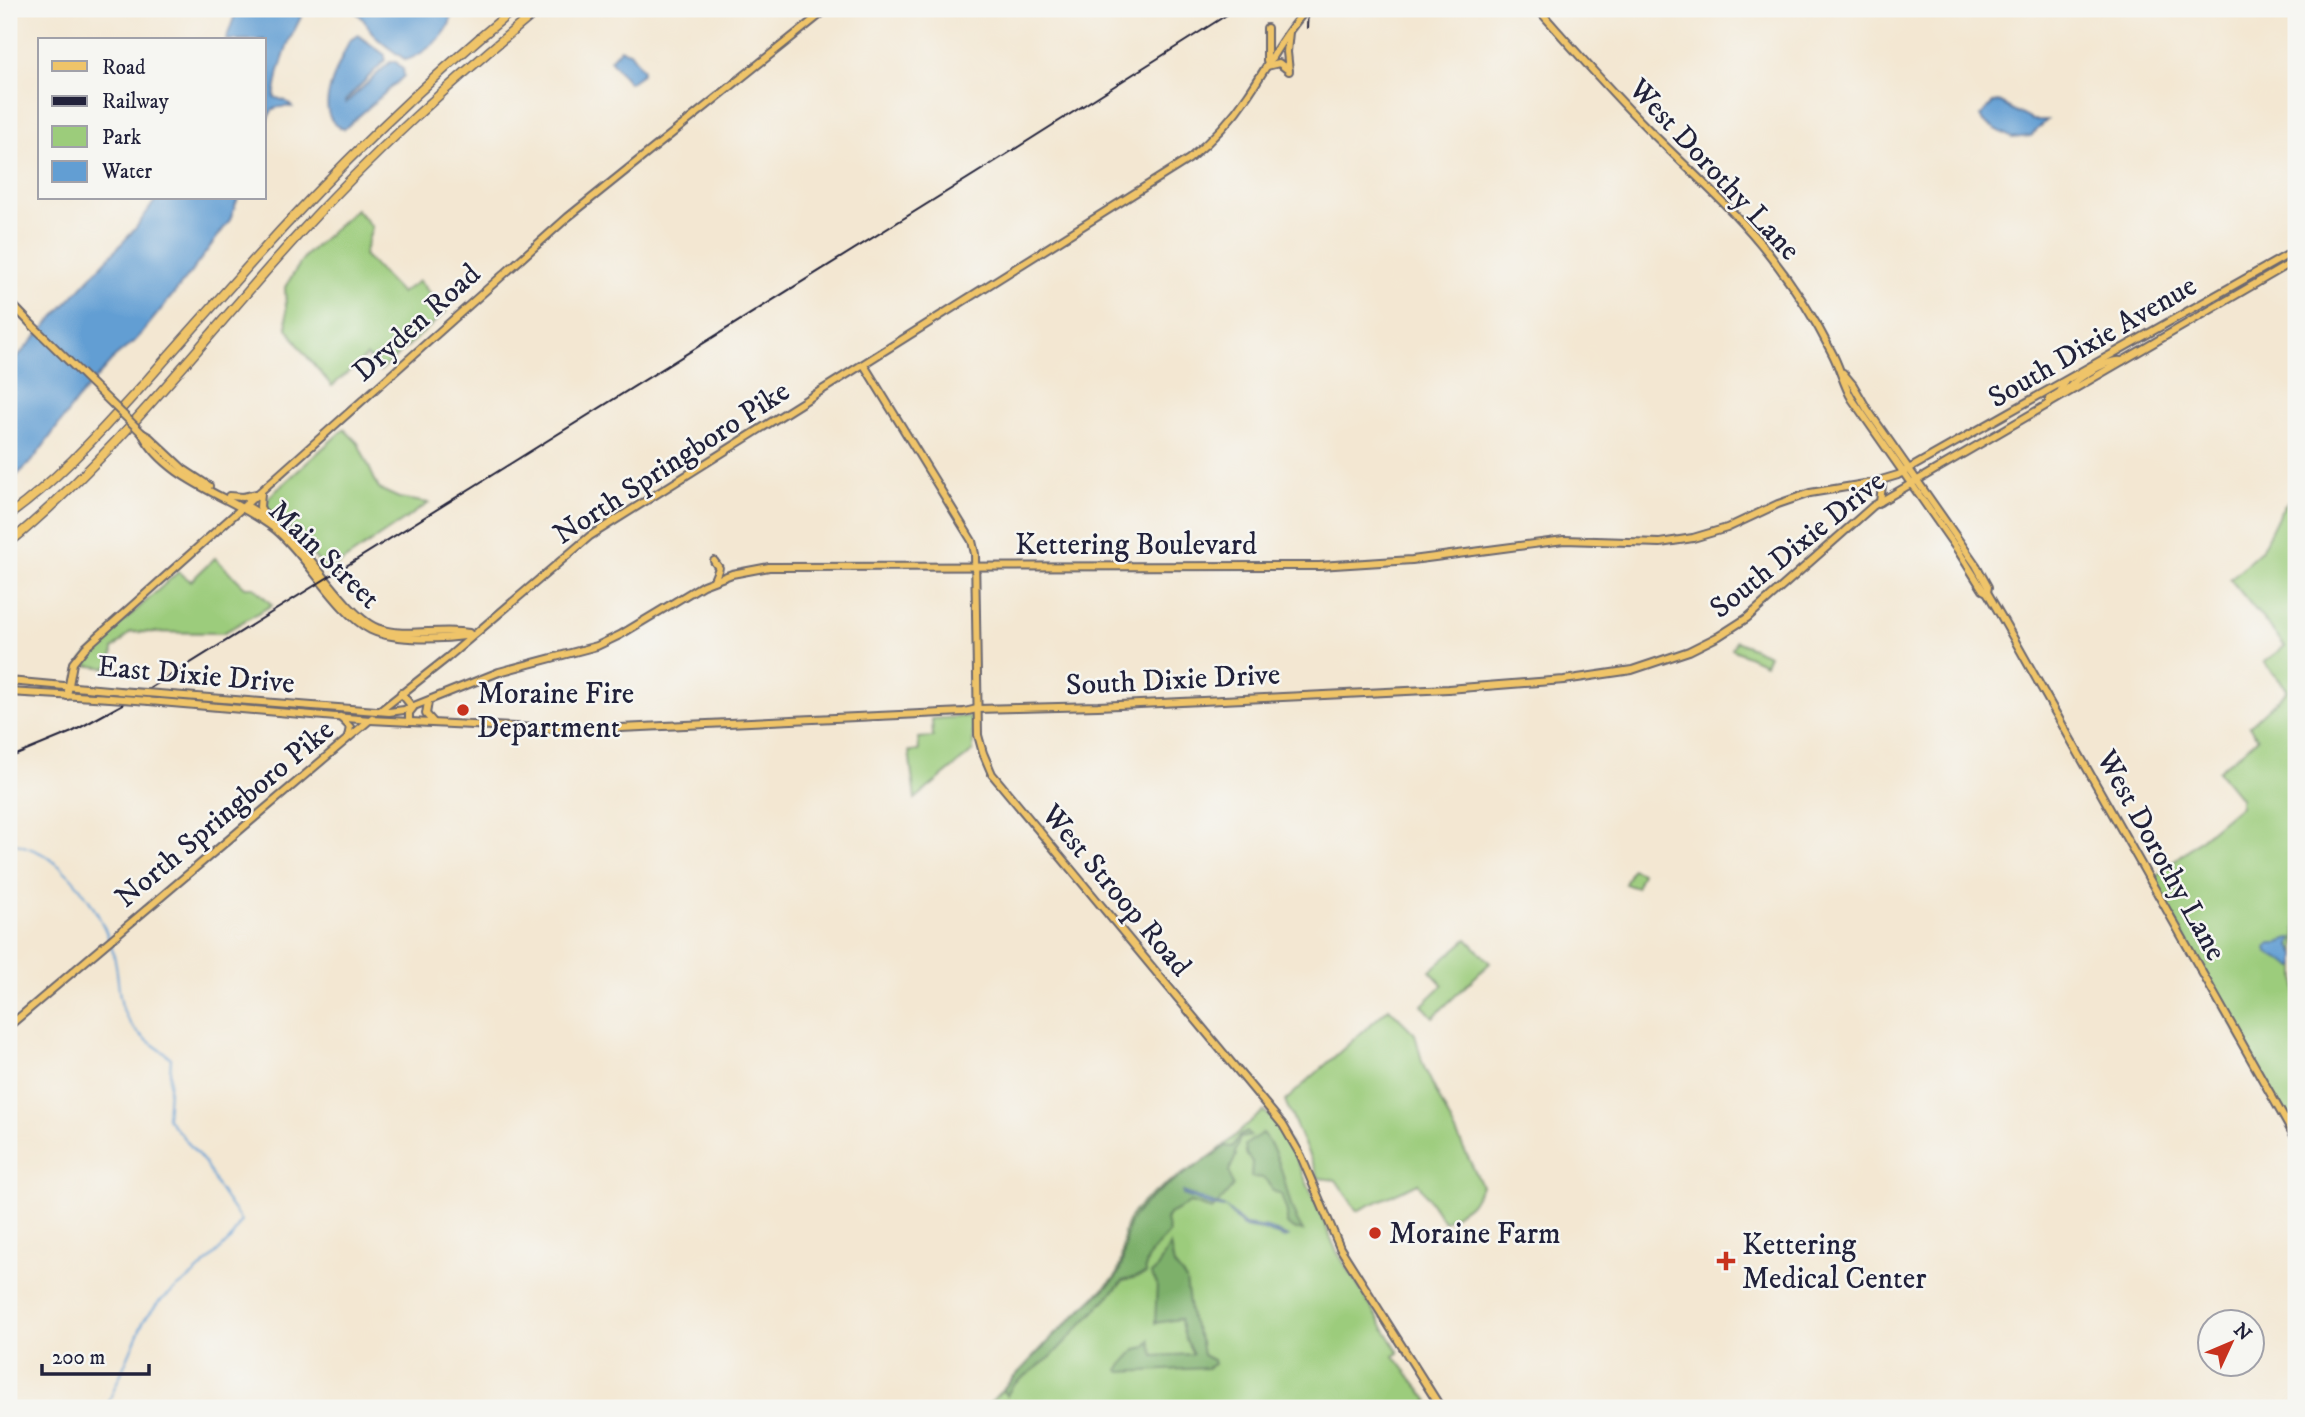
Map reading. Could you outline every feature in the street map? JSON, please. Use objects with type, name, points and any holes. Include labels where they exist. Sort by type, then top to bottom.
[{"type":"highway","points":[[9,514],[88,447],[337,169],[422,88],[514,9]]},
{"type":"highway","points":[[9,544],[102,456],[298,234],[372,157],[539,9]]},
{"type":"main road","name":"Dryden Road","points":[[67,696],[73,663],[80,653],[568,217],[827,9]]},
{"type":"main road","name":"West Dorothy Lane","points":[[1538,9],[1612,92],[1727,206],[1762,245],[1807,308],[1841,372],[1853,385],[1902,458],[1906,471]]},
{"type":"main road","name":"North Springboro Pike","points":[[9,1026],[379,711],[474,635],[590,536],[1189,159],[1230,119],[1290,29],[1306,11]]},
{"type":"main road","points":[[1268,28],[1265,67],[1279,63],[1289,71],[1287,52],[1290,29]]},
{"type":"main road","name":"South Dixie Avenue","points":[[1906,471],[2296,250]]},
{"type":"main road","name":"South Dixie Avenue","points":[[1914,482],[2296,260]]},
{"type":"main road","name":"Main Street","points":[[9,301],[177,471],[266,517],[294,540],[356,612],[374,626],[394,631],[461,632],[474,635]]},
{"type":"main road","name":"West Stroop Road","points":[[864,365],[970,535],[975,567],[977,709],[982,749],[988,766],[1003,789],[1283,1125],[1296,1146],[1340,1248],[1441,1408]]},
{"type":"main road","name":"West Dorothy Lane","points":[[1841,372],[1844,386],[1894,460],[1906,471],[1976,565],[1988,587],[1987,592]]},
{"type":"main road","points":[[2031,402],[2049,404],[2049,399],[2060,392],[2065,383]]},
{"type":"main road","points":[[1998,433],[1997,428],[2013,412]]},
{"type":"main road","points":[[1962,453],[1988,435],[1990,425]]},
{"type":"main road","points":[[1902,458],[1910,463],[1924,461]]},
{"type":"main road","points":[[1885,479],[1892,471],[1894,460]]},
{"type":"main road","name":"Kettering Boulevard","points":[[379,711],[413,708],[499,672],[585,650],[609,641],[714,580],[769,567],[1319,566],[1412,560],[1564,540],[1660,543],[1693,538],[1727,528],[1810,492],[1871,483],[1906,471]]},
{"type":"main road","name":"West Dorothy Lane","points":[[1914,482],[1916,493],[1987,592],[2296,1139]]},
{"type":"main road","name":"South Dixie Drive","points":[[370,719],[595,730],[964,712],[977,709],[1448,689],[1564,680],[1632,670],[1689,652],[1746,618],[1848,526],[1880,502],[1914,482]]},
{"type":"main road","points":[[1871,483],[1882,486],[1880,502]]},
{"type":"main road","points":[[1894,494],[1905,491],[1916,493]]},
{"type":"main road","points":[[229,521],[231,506],[227,498],[243,498],[260,492],[260,507],[266,517]]},
{"type":"main road","name":"Main Street","points":[[244,507],[290,543],[351,615],[364,626],[388,635],[474,635]]},
{"type":"main road","points":[[714,561],[719,568],[714,580]]},
{"type":"main road","points":[[423,637],[451,640],[455,643],[452,653]]},
{"type":"main road","name":"East Dixie Drive","points":[[9,681],[379,711]]},
{"type":"main road","name":"East Dixie Drive","points":[[9,692],[370,719]]},
{"type":"main road","points":[[401,693],[413,708],[409,722]]},
{"type":"main road","points":[[428,702],[426,714],[434,723]]},
{"type":"main road","points":[[338,716],[348,723],[348,738]]},
{"type":"green space","points":[[356,209],[372,227],[364,255],[401,293],[419,281],[446,312],[380,371],[367,356],[332,386],[287,328],[285,287],[305,256]]},
{"type":"green space","points":[[344,429],[358,443],[379,489],[399,498],[429,503],[327,572],[285,522],[266,508],[269,497]]},
{"type":"green space","points":[[2296,491],[2296,1139],[2152,880],[2240,806],[2240,798],[2218,771],[2258,738],[2249,726],[2288,690],[2264,662],[2285,646],[2230,579],[2261,551],[2280,512]]},
{"type":"green space","points":[[215,558],[245,587],[254,587],[272,605],[223,633],[131,632],[113,649],[112,662],[106,668],[84,665],[83,660],[88,654],[178,572],[191,581]]},
{"type":"green space","points":[[1736,641],[1769,655],[1765,664],[1732,649]]},
{"type":"green space","points":[[973,716],[973,751],[915,799],[909,751],[919,751],[918,738],[933,737],[932,719]]},
{"type":"green space","points":[[1632,869],[1642,873],[1636,888],[1625,884]]},
{"type":"green space","points":[[1467,939],[1490,963],[1433,1017],[1422,1005],[1443,985],[1430,971]]},
{"type":"green space","points":[[1389,1008],[1415,1034],[1423,1065],[1482,1186],[1472,1203],[1444,1222],[1418,1183],[1357,1211],[1336,1180],[1319,1178],[1285,1101]]},
{"type":"green space","points":[[1264,1111],[1276,1122],[1290,1144],[1336,1250],[1399,1353],[1394,1356],[1429,1401],[1422,1405],[1398,1408],[985,1408],[1050,1339],[1115,1277],[1126,1226],[1136,1209],[1156,1191],[1215,1153]]},
{"type":"green space","points":[[1247,1132],[1251,1136],[1240,1138],[1229,1171],[1233,1186],[1212,1210],[1190,1203],[1169,1214],[1166,1220],[1169,1233],[1149,1256],[1146,1274],[1123,1281],[1051,1357],[1012,1386],[1007,1396],[1002,1390],[1116,1278],[1122,1266],[1129,1225],[1145,1203],[1226,1146],[1232,1147],[1239,1136]]},
{"type":"green space","points":[[1262,1133],[1276,1155],[1292,1207],[1303,1231],[1293,1229],[1287,1224],[1287,1212],[1281,1194],[1273,1191],[1265,1179],[1251,1177],[1252,1162],[1246,1154],[1245,1145]]},
{"type":"green space","points":[[1170,1245],[1174,1265],[1186,1280],[1191,1319],[1201,1342],[1203,1355],[1213,1360],[1214,1364],[1207,1368],[1121,1372],[1118,1370],[1136,1349],[1146,1347],[1150,1340],[1154,1356],[1193,1354],[1180,1319],[1155,1323],[1157,1284],[1151,1274]]},
{"type":"water","points":[[237,9],[305,9],[289,41],[274,97],[286,101],[292,107],[276,108],[266,122],[266,38],[227,38]]},
{"type":"water","points":[[357,9],[449,9],[451,19],[436,41],[406,60],[374,35],[357,13]]},
{"type":"water","points":[[358,35],[385,55],[385,60],[346,103],[390,62],[396,62],[403,69],[404,76],[344,129],[334,122],[328,113],[327,102],[334,76],[349,41]]},
{"type":"water","points":[[620,49],[630,52],[643,70],[642,74],[629,83],[610,60]]},
{"type":"water","points":[[1998,102],[2032,120],[2047,120],[2031,136],[2012,138],[1983,122],[1980,116],[1993,103]]},
{"type":"water","points":[[156,200],[237,200],[230,220],[186,279],[136,340],[115,357],[77,400],[33,460],[9,483],[9,366],[135,229]]},
{"type":"water","points":[[2293,938],[2291,946],[2296,955],[2296,966],[2293,967],[2268,952],[2267,947],[2271,943]]},
{"type":"water","points":[[1183,1192],[1226,1208],[1204,1203],[1183,1195]]},
{"type":"water","points":[[1226,1208],[1245,1225],[1267,1228],[1288,1237],[1244,1227]]},
{"type":"waterway","points":[[9,841],[49,858],[71,877],[90,901],[110,942],[116,962],[121,1003],[127,1018],[137,1032],[171,1058],[167,1118],[205,1163],[241,1221],[230,1240],[196,1273],[159,1302],[144,1320],[106,1408]]},
{"type":"railway","points":[[9,758],[72,732],[136,697],[1236,9]]},
{"type":"railway","points":[[1307,28],[1308,9]]},
{"type":"place","name":"Moraine Fire Department","points":[[463,710]]},
{"type":"place","name":"Moraine Farm","points":[[1375,1233]]},
{"type":"place","name":"Kettering Medical Center","points":[[1726,1261]]}]
